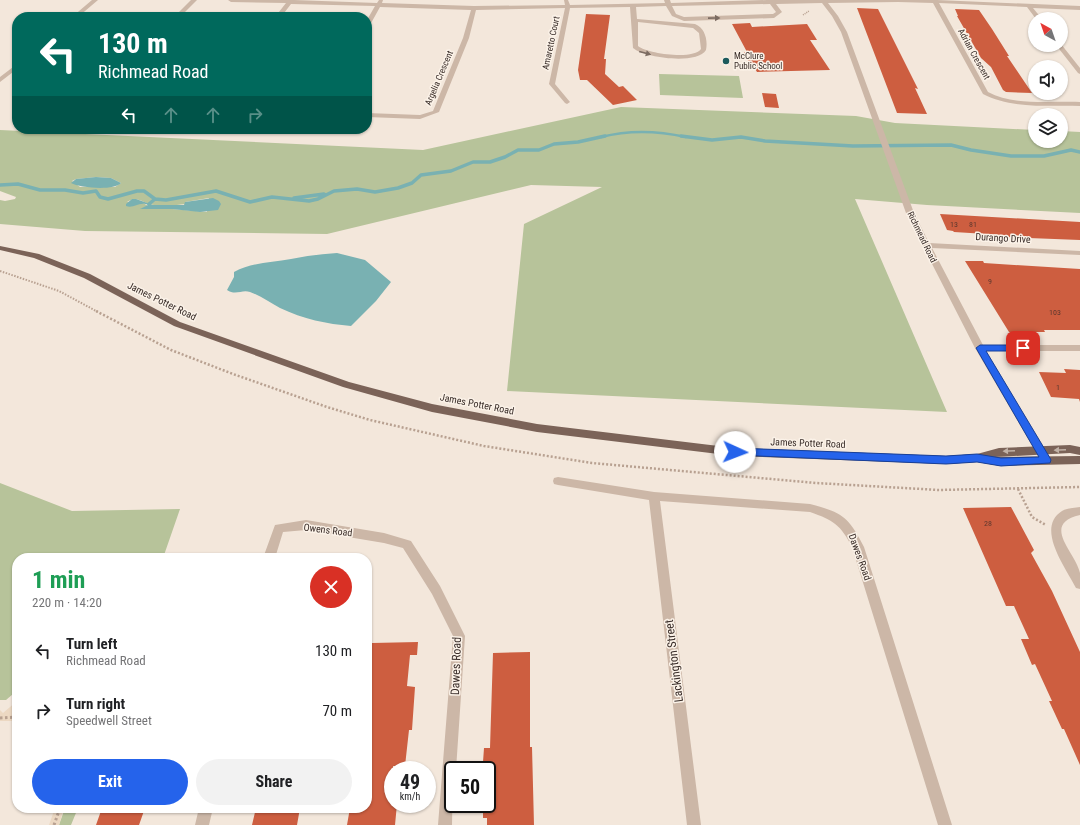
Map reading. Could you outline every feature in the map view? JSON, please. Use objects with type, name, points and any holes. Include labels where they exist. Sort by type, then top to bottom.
[{"type":"main road","name":"James Potter Road","points":[[0,248],[36,256],[61,265],[87,276],[177,324],[346,385],[432,408],[537,428],[735,452],[946,460],[977,458],[999,452],[1041,450],[1080,451]]},
{"type":"main road","name":"James Potter Road","points":[[977,458],[1001,462],[1080,460]]},
{"type":"street","points":[[81,12],[95,0]]},
{"type":"street","points":[[182,12],[194,0]]},
{"type":"street","points":[[231,0],[380,2],[474,8],[567,3],[633,6],[668,2],[824,2],[898,0],[1080,8]]},
{"type":"street","points":[[282,12],[290,1]]},
{"type":"street","points":[[668,2],[671,13],[674,16],[684,19],[769,17],[777,14],[778,12],[771,1]]},
{"type":"street","name":"Adrian Crescent","points":[[934,1],[985,93],[1004,100],[1080,104]]},
{"type":"street","points":[[372,16],[380,2]]},
{"type":"street","name":"Richmead Road","points":[[824,2],[835,16],[844,32],[910,213],[980,348],[1046,460]]},
{"type":"street","name":"Amaretto Court","points":[[567,3],[552,84],[567,102]]},
{"type":"street","points":[[633,6],[635,47],[637,50],[651,54],[691,56],[700,54],[704,49],[703,35],[700,28],[695,26],[634,20]]},
{"type":"street","points":[[1029,6],[1034,12]]},
{"type":"street","name":"Argelia Crescent","points":[[372,115],[420,117],[436,112],[466,38],[474,8]]},
{"type":"street","points":[[1064,52],[1080,72]]},
{"type":"street","points":[[0,80],[12,70]]},
{"type":"street","name":"Durango Drive","points":[[926,245],[1080,253]]},
{"type":"street","points":[[980,348],[1080,348]]},
{"type":"street","name":"Dawes Road","points":[[558,481],[654,496],[810,508],[841,520],[849,528],[858,546],[945,825]]},
{"type":"street","name":"Lackington Street","points":[[654,496],[694,825]]},
{"type":"street","points":[[1080,511],[1066,514],[1059,521],[1056,530],[1057,540],[1080,584]]},
{"type":"street","name":"Owens Road","points":[[271,553],[279,528],[306,525],[384,538]]},
{"type":"street","name":"Dawes Road","points":[[384,538],[407,544],[436,590],[459,636],[445,825]]},
{"type":"street","points":[[202,825],[205,813]]},
{"type":"path","points":[[0,271],[13,274],[59,291],[171,350],[233,374],[327,407],[364,418],[484,446],[592,463],[808,483],[939,490],[1080,487]]},
{"type":"path","points":[[1018,489],[1032,517],[1056,530]]},
{"type":"path","points":[[0,718],[12,717]]},
{"type":"path","points":[[54,825],[58,813]]},
{"type":"green space","points":[[659,74],[739,76],[743,98],[660,95]]},
{"type":"green space","points":[[621,107],[856,116],[895,123],[1028,130],[1028,148],[1068,148],[1068,131],[1080,132],[1080,213],[927,205],[855,199],[947,412],[507,391],[524,224],[602,187],[531,185],[327,234],[85,231],[0,224],[0,200],[5,201],[15,199],[16,197],[0,191],[0,130],[12,131],[12,134],[85,134],[423,150]],"holes":[[[96,177],[111,178],[121,183],[115,187],[80,187],[72,181],[76,179]],[[209,198],[207,212],[172,209],[141,209],[148,206],[143,203],[127,202],[134,199],[158,206],[166,206],[186,204],[185,202]]]},
{"type":"green space","points":[[0,483],[72,511],[180,509],[165,553],[12,553],[12,695],[6,700],[0,700]]},
{"type":"green space","points":[[63,813],[76,813],[71,825],[59,825]]},
{"type":"shaded area","points":[[12,705],[12,721],[0,721],[0,710],[3,713]]},
{"type":"shaded area","points":[[53,813],[63,813],[59,825],[49,825]]},
{"type":"water","points":[[96,177],[111,178],[121,183],[117,186],[97,188],[75,185],[71,183],[76,179]]},
{"type":"water","points":[[213,198],[221,204],[218,210],[200,212],[172,209],[140,209],[148,205],[145,204],[132,207],[126,206],[126,204],[132,199],[153,205],[184,205],[185,202]]},
{"type":"water","points":[[337,253],[365,260],[391,282],[376,301],[351,326],[306,318],[280,308],[250,292],[230,292],[227,290],[234,277],[234,272],[248,266],[308,256]]},
{"type":"building","points":[[857,8],[878,9],[918,89],[915,88],[927,114],[897,113]]},
{"type":"building","points":[[955,9],[979,10],[1028,87],[1028,93],[1006,92],[1003,90],[991,67],[981,58]]},
{"type":"building","points":[[586,14],[610,15],[604,59],[606,59],[605,74],[619,87],[623,86],[637,100],[613,105],[587,80],[580,80],[578,70]]},
{"type":"building","points":[[750,23],[752,27],[807,24],[817,40],[810,40],[830,70],[757,72],[754,67],[751,67],[744,52],[747,52],[732,24]]},
{"type":"building","points":[[762,93],[776,94],[779,108],[765,107]]},
{"type":"building","points":[[940,214],[1080,222],[1080,240],[1004,237],[1003,235],[954,232],[947,230]]},
{"type":"building","points":[[965,261],[983,261],[984,263],[1080,269],[1080,330],[1009,332]]},
{"type":"building","points":[[1064,369],[1080,370],[1080,402],[1079,399],[1051,397],[1039,372],[1066,373]]},
{"type":"building","points":[[1011,507],[1034,550],[1031,553],[1052,591],[1080,652],[1080,765],[1064,729],[1062,729],[1049,701],[1052,701],[1035,664],[1032,665],[1021,639],[1029,639],[1014,606],[1006,606],[963,508]]},
{"type":"building","points":[[418,642],[417,655],[410,655],[407,686],[415,687],[412,730],[409,730],[406,761],[384,761],[384,813],[396,813],[395,825],[347,825],[349,813],[372,813],[372,643]]},
{"type":"building","points":[[530,652],[530,747],[532,747],[534,825],[487,825],[487,818],[483,818],[483,813],[496,813],[496,761],[483,761],[484,748],[490,748],[493,653]]},
{"type":"building","points":[[100,813],[143,813],[139,825],[96,825]]},
{"type":"building","points":[[255,813],[299,813],[297,825],[252,825]]},
{"type":"waterway","points":[[601,137],[633,132],[665,133],[686,137]]},
{"type":"waterway","points":[[155,199],[166,200],[216,191],[250,202],[272,197],[309,201],[318,199],[334,191],[357,189],[375,192],[398,188],[412,183],[421,175],[451,171],[473,162],[490,162],[505,157],[518,150],[539,150],[554,144],[578,142],[605,136]]},
{"type":"waterway","points":[[681,136],[712,140],[741,137],[765,141],[853,146],[951,145],[971,150],[1011,156],[1044,156],[1071,150],[1080,152]]},
{"type":"waterway","points":[[0,185],[18,184],[40,190],[65,190],[83,193],[96,191],[100,197],[108,199],[137,191],[144,191],[155,199]]},
{"type":"waterway","points":[[294,198],[324,194]]},
{"type":"waterway","points":[[149,204],[155,199]]},
{"type":"place","name":"McClure Public School","points":[[726,61]]},
{"type":"route","points":[[735,452],[946,460],[977,458],[1001,462],[1046,460],[980,348],[1023,348]]}]
